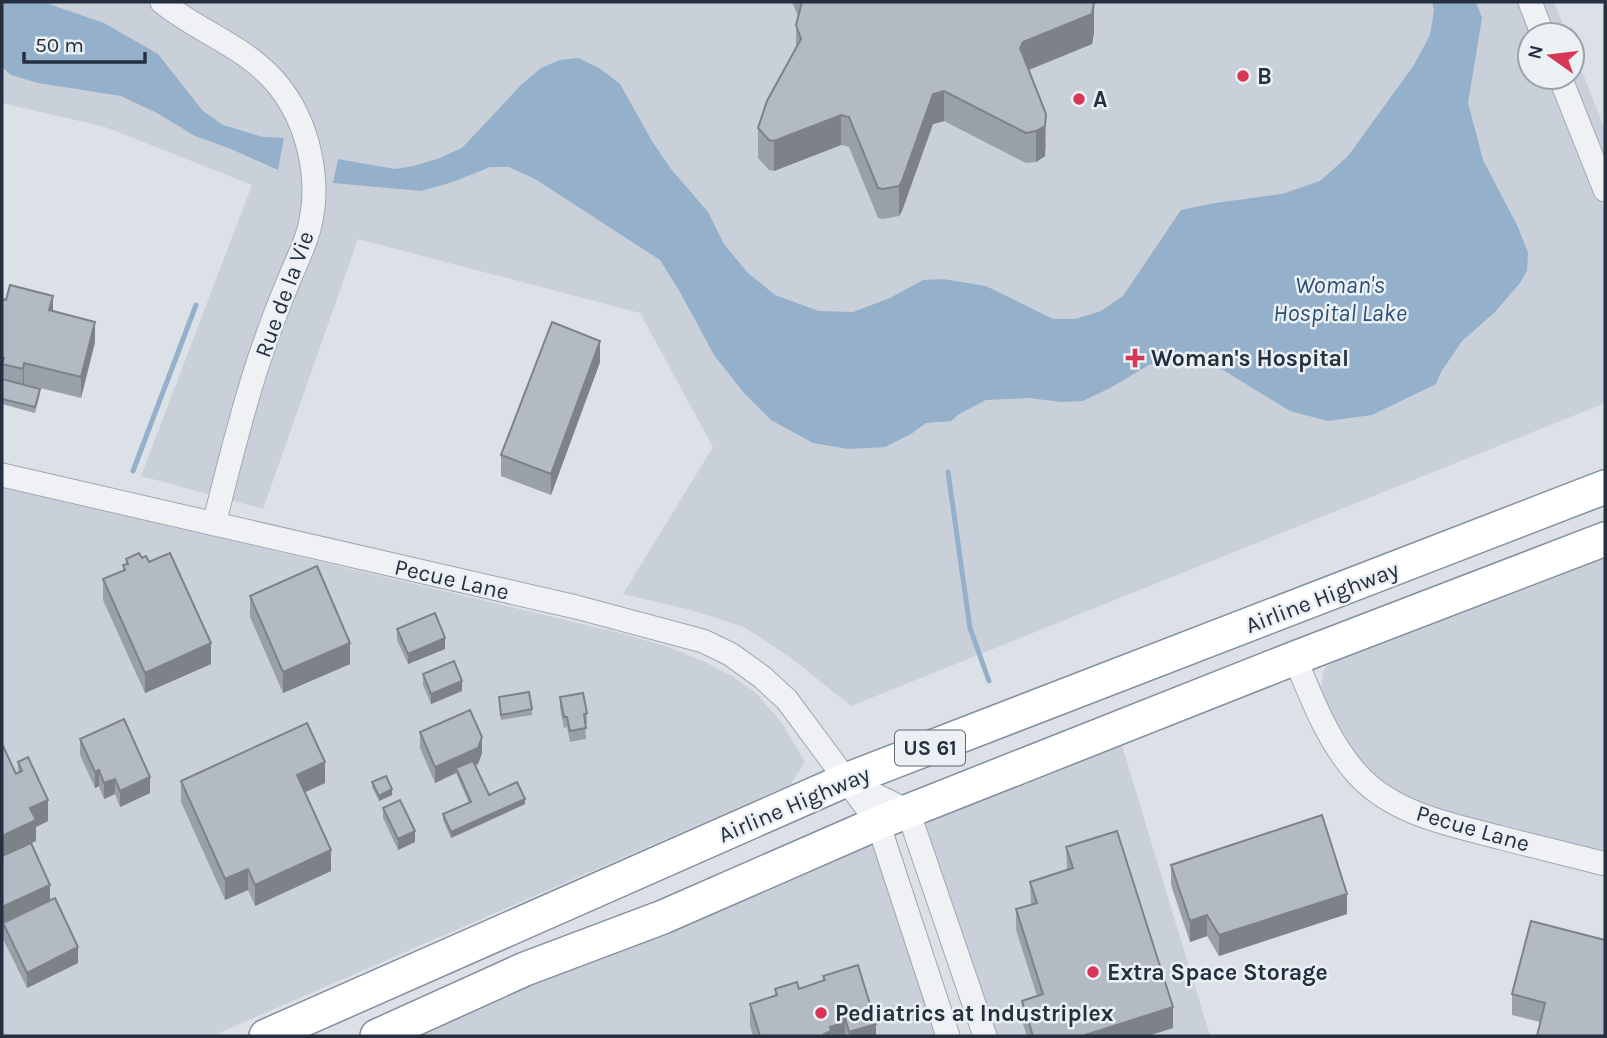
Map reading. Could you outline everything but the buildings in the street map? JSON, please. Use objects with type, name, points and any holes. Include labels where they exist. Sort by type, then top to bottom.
[{"type":"highway","name":"Airline Highway","points":[[266,1036],[846,780],[1605,487]]},
{"type":"highway","name":"Airline Highway","points":[[377,1036],[526,969],[663,917],[878,823],[1605,539]]},
{"type":"street","name":"Rue de la Vie","points":[[162,2],[197,27],[243,53],[269,75],[298,118],[313,169],[310,225],[259,360],[214,524]]},
{"type":"street","points":[[1530,2],[1537,21]]},
{"type":"street","points":[[1566,91],[1605,190]]},
{"type":"street","name":"Pecue Lane","points":[[2,475],[576,607],[703,641],[730,654],[762,677],[787,700],[878,823],[948,1036]]},
{"type":"street","name":"Pecue Lane","points":[[1295,658],[1327,731],[1344,758],[1359,776],[1386,797],[1410,811],[1453,825],[1605,864]]},
{"type":"street","points":[[846,780],[908,811],[985,1036]]},
{"type":"shaded area","name":"Woman's Hospital","points":[[2,2],[1554,2],[1561,21],[1516,21],[1516,91],[1586,91],[1586,82],[1605,130],[1605,403],[851,706],[790,657],[744,627],[691,610],[623,594],[713,447],[640,313],[358,239],[263,509],[141,476],[252,185],[105,127],[2,103]]},
{"type":"shaded area","points":[[2,486],[620,633],[668,647],[703,661],[755,692],[782,723],[805,762],[790,785],[212,1036],[2,1036]]},
{"type":"shaded area","points":[[1605,555],[1605,856],[1432,811],[1373,779],[1338,732],[1321,687],[1327,666]]},
{"type":"shaded area","points":[[1117,729],[1210,1036],[985,1036],[908,811]]},
{"type":"shaded area","points":[[878,823],[948,1036],[396,1036]]},
{"type":"water","points":[[2,2],[43,2],[104,23],[158,54],[203,111],[223,125],[263,137],[284,138],[278,170],[195,136],[157,113],[121,96],[38,83],[11,75],[2,67]]},
{"type":"water","name":"Woman's Hospital Lake","points":[[1432,2],[1476,2],[1482,18],[1468,103],[1483,160],[1518,227],[1528,253],[1527,271],[1494,313],[1462,341],[1436,384],[1372,415],[1328,421],[1290,411],[1205,359],[1178,357],[1149,365],[1083,401],[1061,402],[1029,398],[986,400],[951,421],[926,423],[885,447],[848,449],[813,443],[771,420],[744,393],[714,355],[660,260],[535,179],[509,167],[490,167],[421,191],[333,183],[338,159],[395,169],[437,159],[462,148],[521,85],[541,68],[560,60],[578,58],[599,68],[620,84],[652,141],[671,169],[708,212],[724,244],[747,272],[775,295],[819,311],[853,312],[890,298],[923,280],[943,279],[986,286],[1053,319],[1075,319],[1101,311],[1123,296],[1181,210],[1282,194],[1320,181],[1348,156],[1414,65],[1430,35],[1434,10]]},
{"type":"waterway","points":[[133,471],[196,305]]},
{"type":"waterway","points":[[948,472],[970,628],[989,681]]},
{"type":"place","name":"B","points":[[1243,76]]},
{"type":"place","name":"A","points":[[1079,99]]},
{"type":"place","name":"Woman's Hospital","points":[[1135,358]]},
{"type":"place","name":"Extra Space Storage","points":[[1093,972]]},
{"type":"place","name":"Pediatrics at Industriplex","points":[[821,1013]]}]
